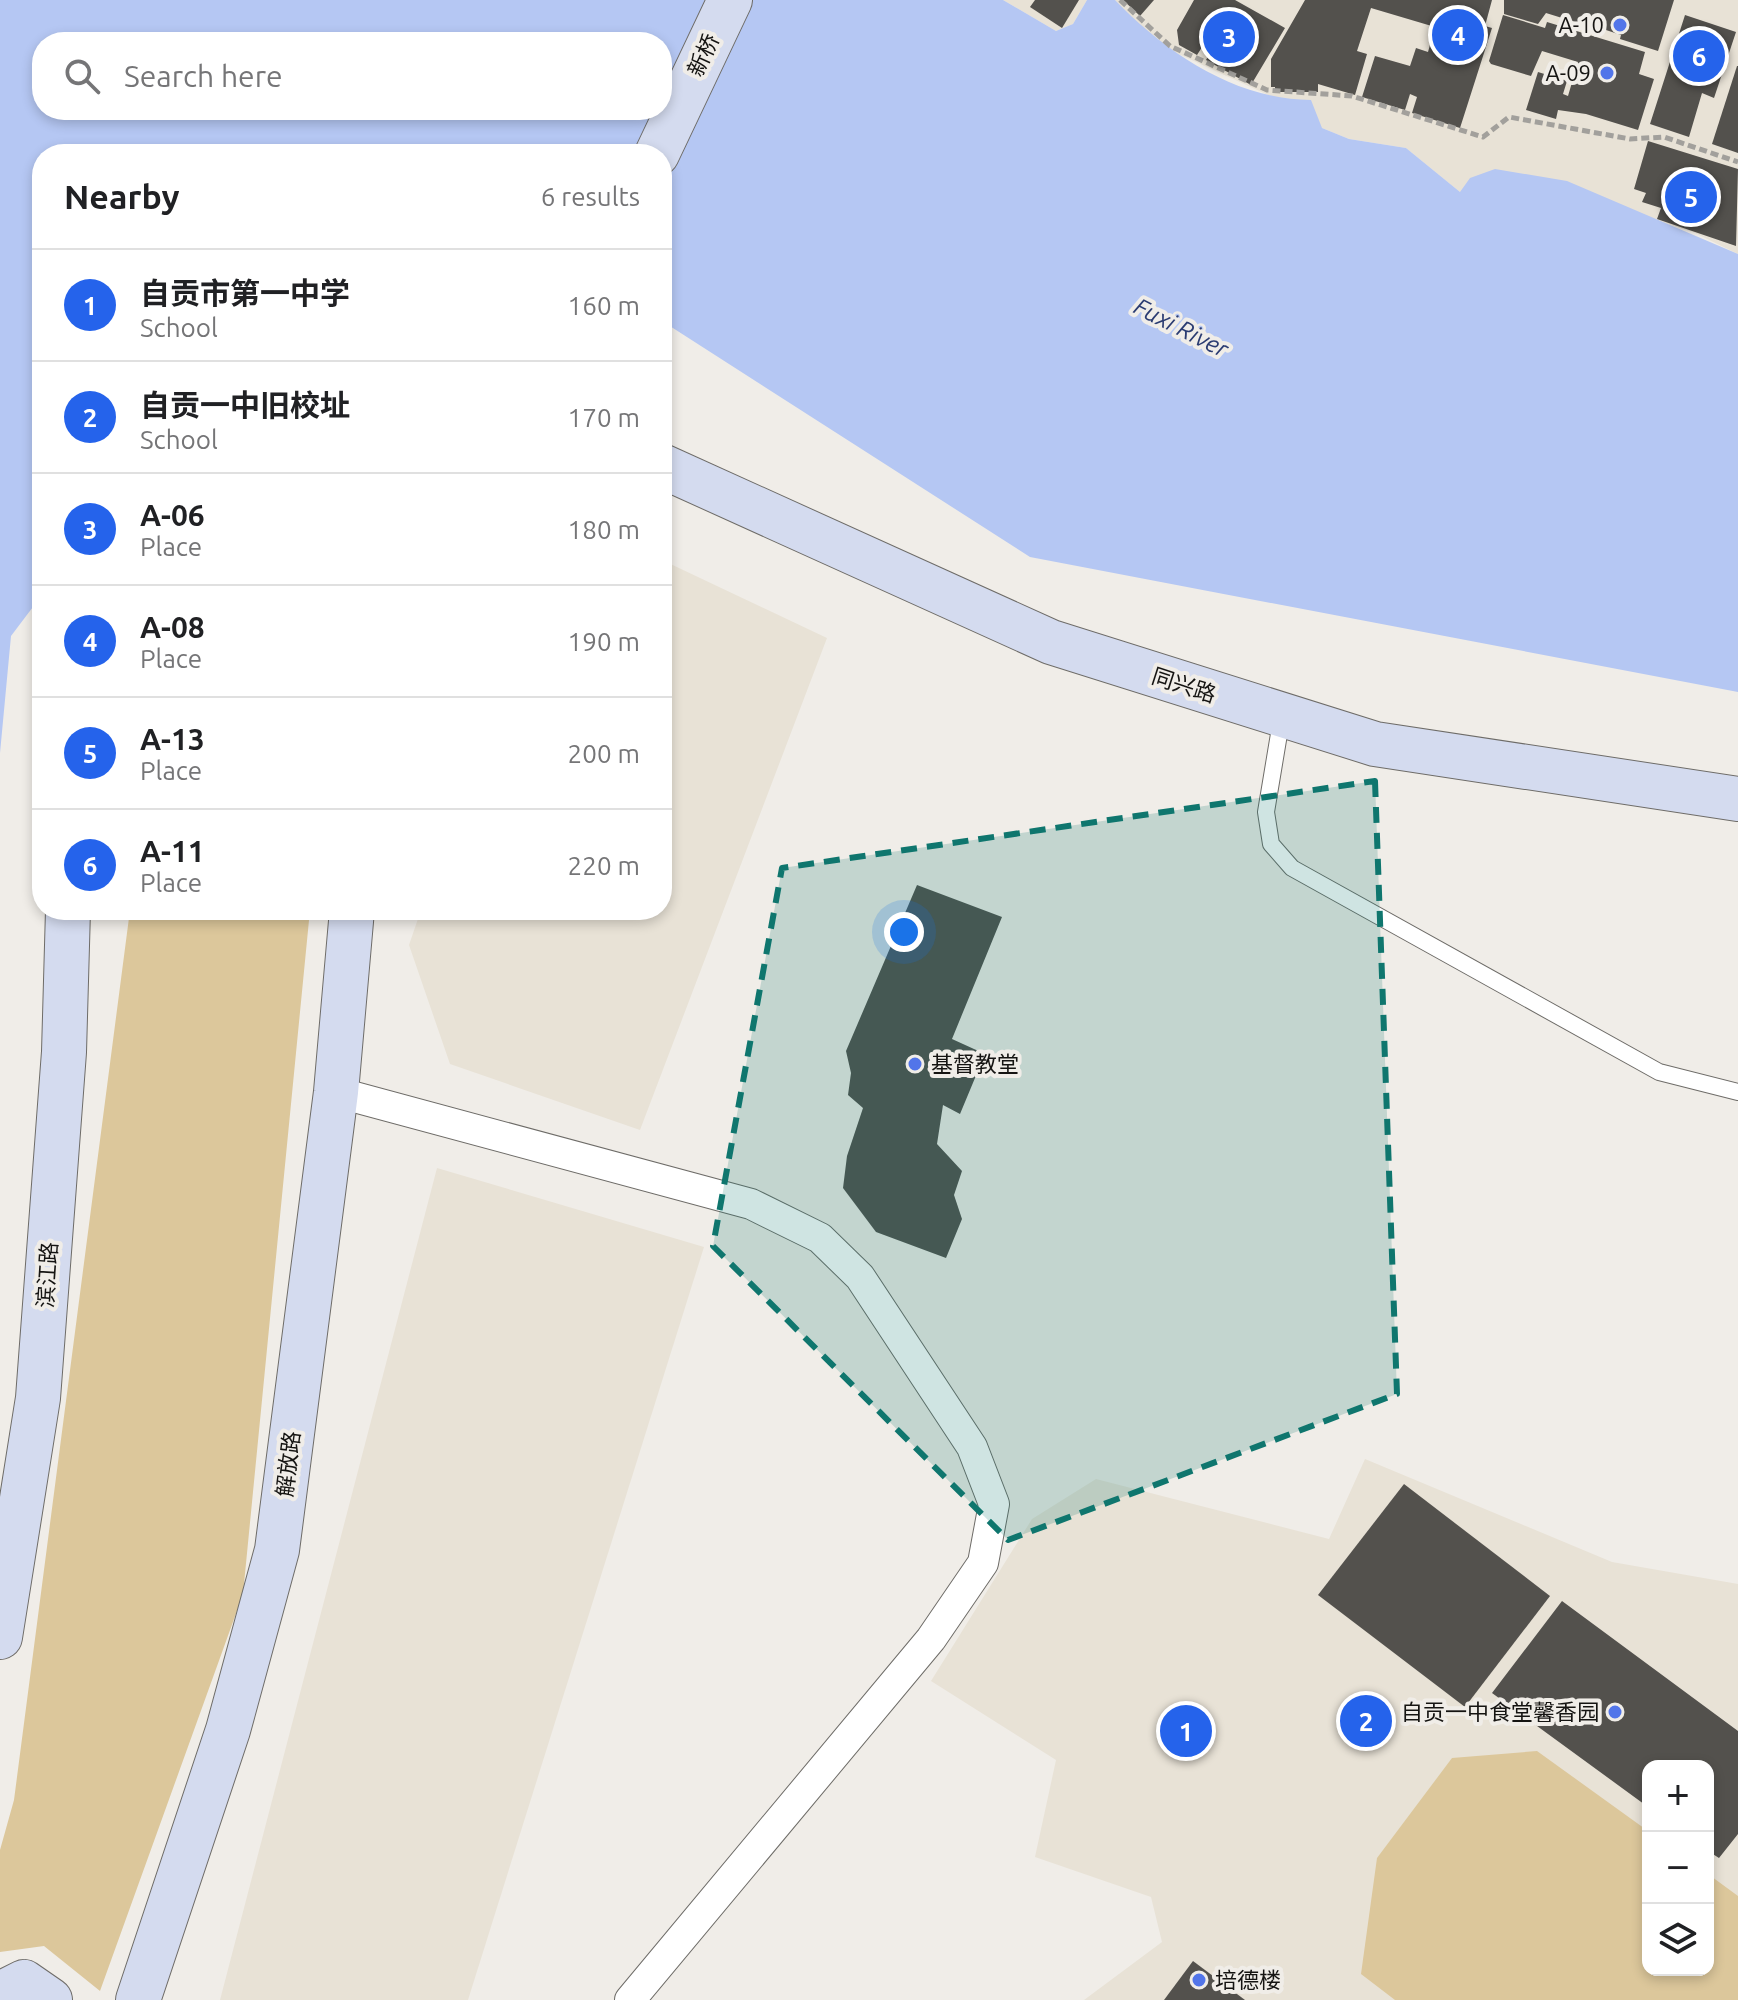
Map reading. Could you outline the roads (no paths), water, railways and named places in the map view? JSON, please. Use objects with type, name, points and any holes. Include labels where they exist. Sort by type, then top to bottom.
[{"type":"main road","name":"新桥","points":[[662,144],[730,0]]},
{"type":"main road","name":"同兴路","points":[[672,471],[1051,642],[1282,716],[1375,744],[1738,799]]},
{"type":"main road","name":"滨江路","points":[[0,1637],[38,1398],[64,1052],[68,920]]},
{"type":"main road","name":"解放路","points":[[138,2000],[228,1730],[277,1550],[336,1092],[351,920]]},
{"type":"main road","points":[[0,1994],[24,1982],[50,2000]]},
{"type":"street","points":[[336,1092],[751,1204],[820,1238],[860,1277],[972,1447],[994,1504],[983,1563],[931,1639],[630,2000]]},
{"type":"lane","points":[[1282,716],[1266,812],[1271,844],[1292,868],[1659,1072],[1738,1092]]},
{"type":"water","name":"Fuxi River","points":[[0,0],[1003,0],[1056,31],[1073,24],[1087,0],[1115,0],[1156,38],[1204,70],[1256,92],[1311,100],[1322,128],[1349,139],[1406,148],[1460,192],[1470,178],[1495,169],[1567,181],[1738,254],[1738,692],[1030,557],[672,327],[672,144],[32,144],[32,608],[11,636],[0,753]]},
{"type":"place","name":"A-10","points":[[1620,25]]},
{"type":"place","name":"A-08","points":[[1458,35]]},
{"type":"place","name":"A-06","points":[[1229,37]]},
{"type":"place","name":"A-11","points":[[1699,56]]},
{"type":"place","name":"A-09","points":[[1607,73]]},
{"type":"place","name":"A-13","points":[[1691,197]]},
{"type":"place","name":"基督教堂","points":[[915,1064]]},
{"type":"place","name":"自贡一中食堂馨香园","points":[[1615,1712]]},
{"type":"place","name":"自贡一中旧校址","points":[[1366,1721]]},
{"type":"place","name":"自贡市第一中学","points":[[1186,1731]]},
{"type":"place","name":"培德楼","points":[[1199,1980]]}]
